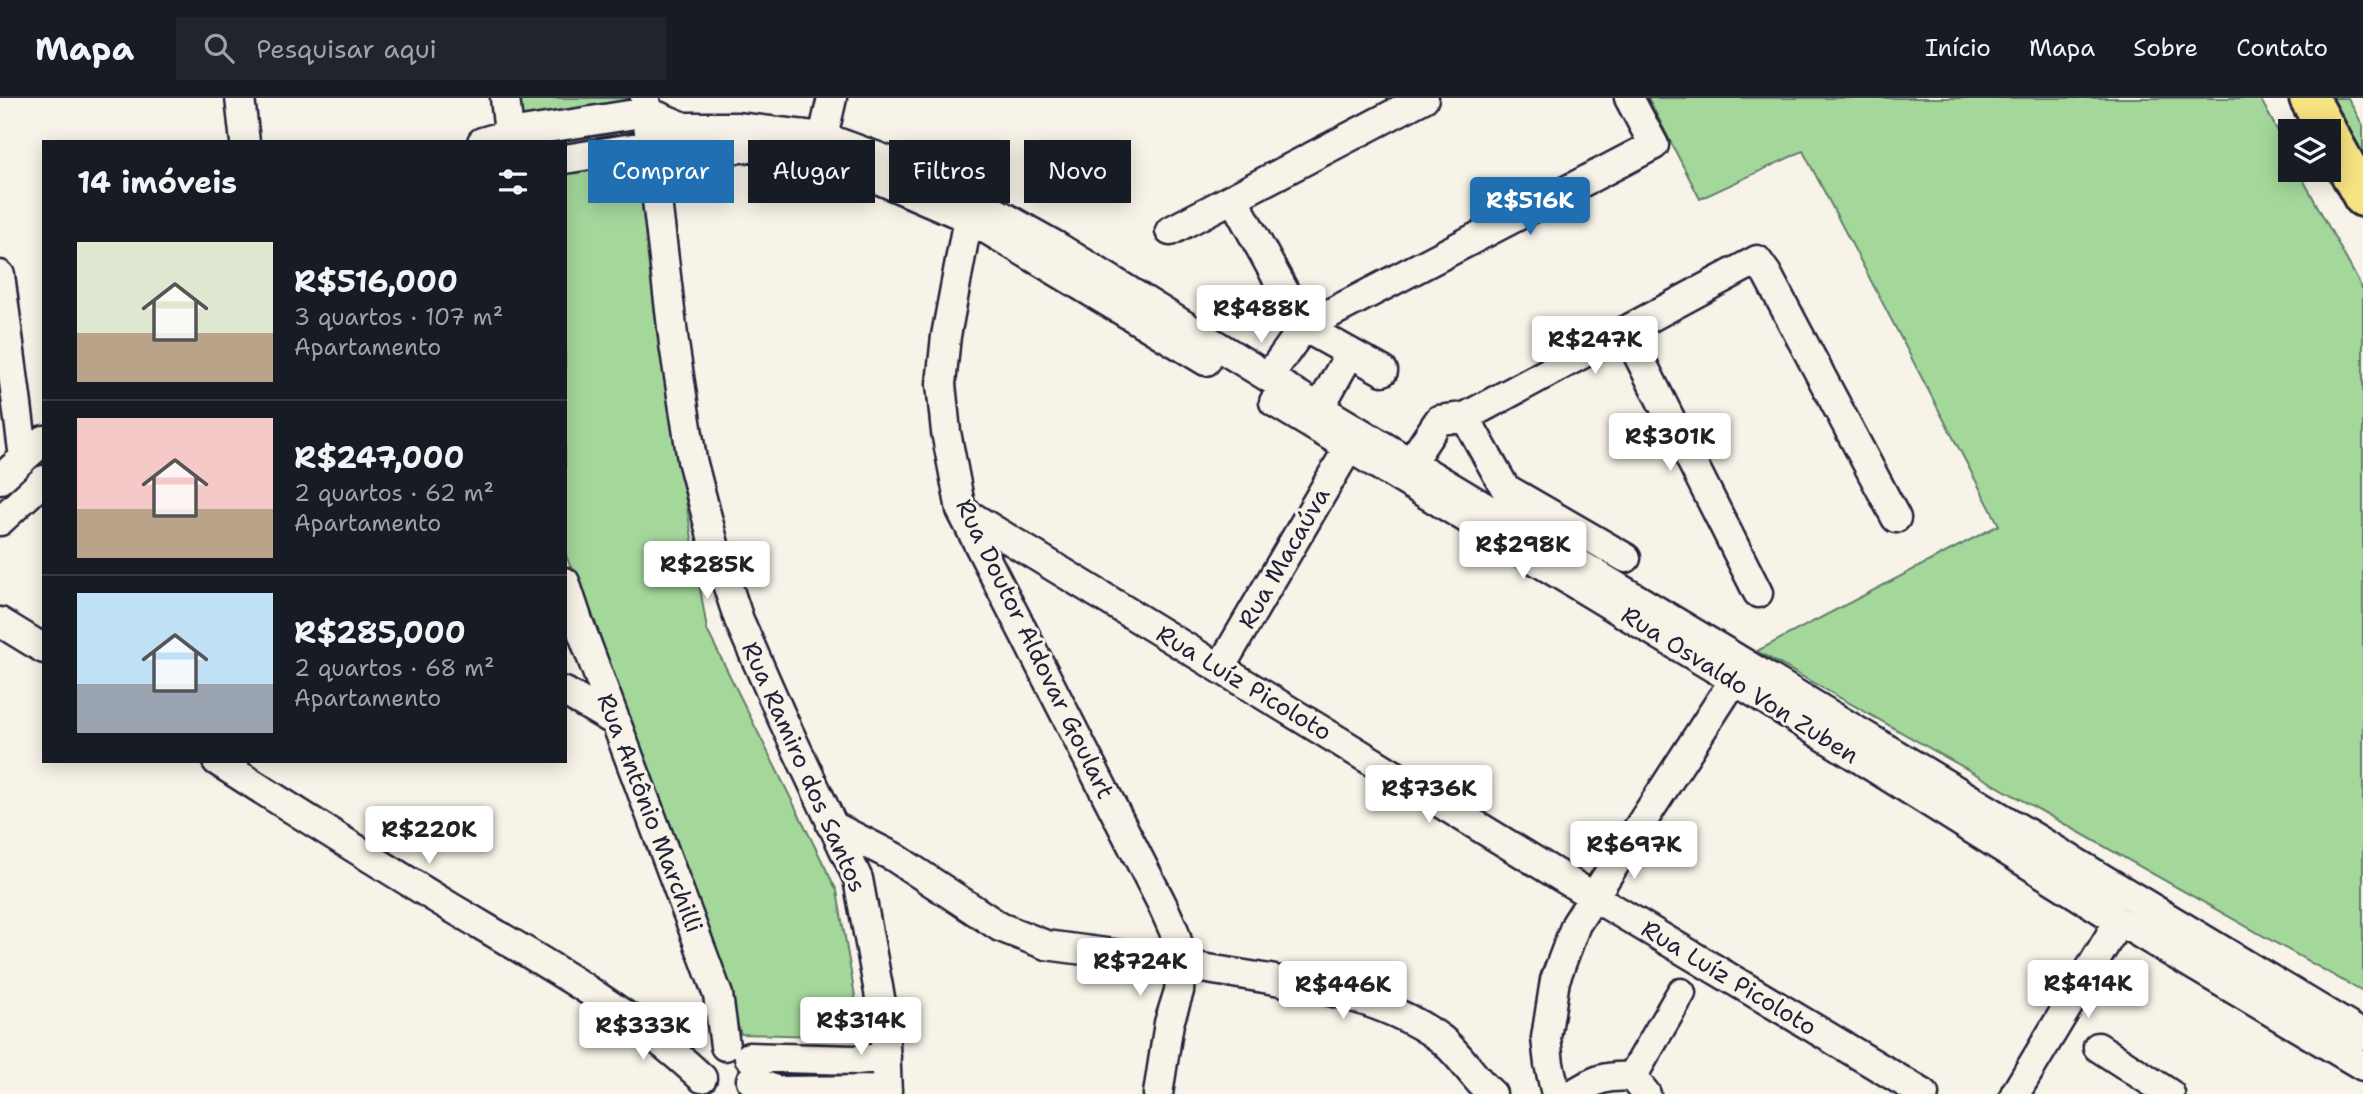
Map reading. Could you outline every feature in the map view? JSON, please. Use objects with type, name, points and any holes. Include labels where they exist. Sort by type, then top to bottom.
[{"type":"highway","points":[[2309,98],[2320,119]]},
{"type":"highway","points":[[2341,157],[2363,197]]},
{"type":"street","points":[[240,98],[245,140]]},
{"type":"street","points":[[505,98],[510,138],[606,109],[647,105]]},
{"type":"street","points":[[823,136],[832,98]]},
{"type":"street","points":[[1170,231],[1424,98]]},
{"type":"street","points":[[1268,377],[1304,327],[1654,145],[1629,98]]},
{"type":"street","name":"Rua Osvaldo Von Zuben","points":[[647,105],[684,127],[736,127],[823,136],[905,167],[969,197],[1056,246],[1268,377],[2363,1035]]},
{"type":"street","name":"Rua Ramiro dos Santos","points":[[647,105],[650,140]]},
{"type":"street","name":"Rua Osvaldo Von Zuben","points":[[670,140],[684,127]]},
{"type":"street","name":"Rua Osvaldo Von Zuben","points":[[734,148],[798,151],[866,174],[968,218],[1734,680],[2119,921],[2363,1066]]},
{"type":"street","name":"Rua Osvaldo Von Zuben","points":[[567,159],[588,158]]},
{"type":"street","points":[[1233,198],[1304,327],[1383,371]]},
{"type":"street","name":"Rua Ramiro dos Santos","points":[[657,203],[674,344],[690,447],[715,548],[739,620],[831,825],[859,879],[884,1019],[887,1092]]},
{"type":"street","name":"Rua Doutor Aldovar Goulart","points":[[968,218],[946,336],[941,384],[946,432],[961,510],[1162,904],[1158,936],[1171,961],[1165,1002],[1169,1023],[1164,1093]]},
{"type":"street","points":[[1411,462],[1439,420],[1465,417],[1757,260],[1767,274],[1896,518]]},
{"type":"street","points":[[0,275],[34,449],[0,479]]},
{"type":"street","points":[[1626,331],[1758,593]]},
{"type":"street","points":[[1320,407],[1350,353]]},
{"type":"street","points":[[1465,417],[1505,488],[1626,558]]},
{"type":"street","name":"Rua Macaúva","points":[[1220,668],[1349,447]]},
{"type":"street","points":[[0,521],[42,482]]},
{"type":"street","name":"Rua Luíz Picoloto","points":[[961,510],[1594,897],[1924,1094]]},
{"type":"street","name":"Rua Antônio Marchilli","points":[[567,588],[718,995],[742,1077]]},
{"type":"street","points":[[0,622],[42,648]]},
{"type":"street","points":[[1556,1094],[1546,1038],[1555,980],[1576,924],[1734,680]]},
{"type":"street","points":[[567,693],[615,722]]},
{"type":"street","points":[[220,763],[353,848],[550,966],[615,1009],[684,1061],[711,1090]]},
{"type":"street","points":[[831,825],[894,858],[1000,927],[1045,945],[1171,961],[1363,1000],[1440,1038],[1458,1054],[1492,1094]]},
{"type":"street","points":[[859,879],[894,858]]},
{"type":"street","points":[[2015,1094],[2119,921]]},
{"type":"street","points":[[1573,1094],[1595,1080],[1611,1076],[1639,1086],[1681,993]]},
{"type":"street","points":[[615,1009],[689,1046],[742,1077],[886,1058]]},
{"type":"street","points":[[2098,1047],[2170,1094]]},
{"type":"street","points":[[711,1090],[703,1064],[778,1091],[887,1092]]},
{"type":"green space","points":[[520,98],[631,98],[636,140],[588,140],[588,203],[645,203],[672,416],[707,630],[837,891],[862,1037],[741,1034],[567,558],[567,140],[524,140]]},
{"type":"green space","points":[[1648,98],[2260,98],[2278,132],[2278,182],[2304,182],[2363,290],[2363,992],[1757,651],[1999,525],[1803,151],[1700,199]]},
{"type":"green space","points":[[2330,98],[2348,98],[2363,126],[2363,155]]}]
